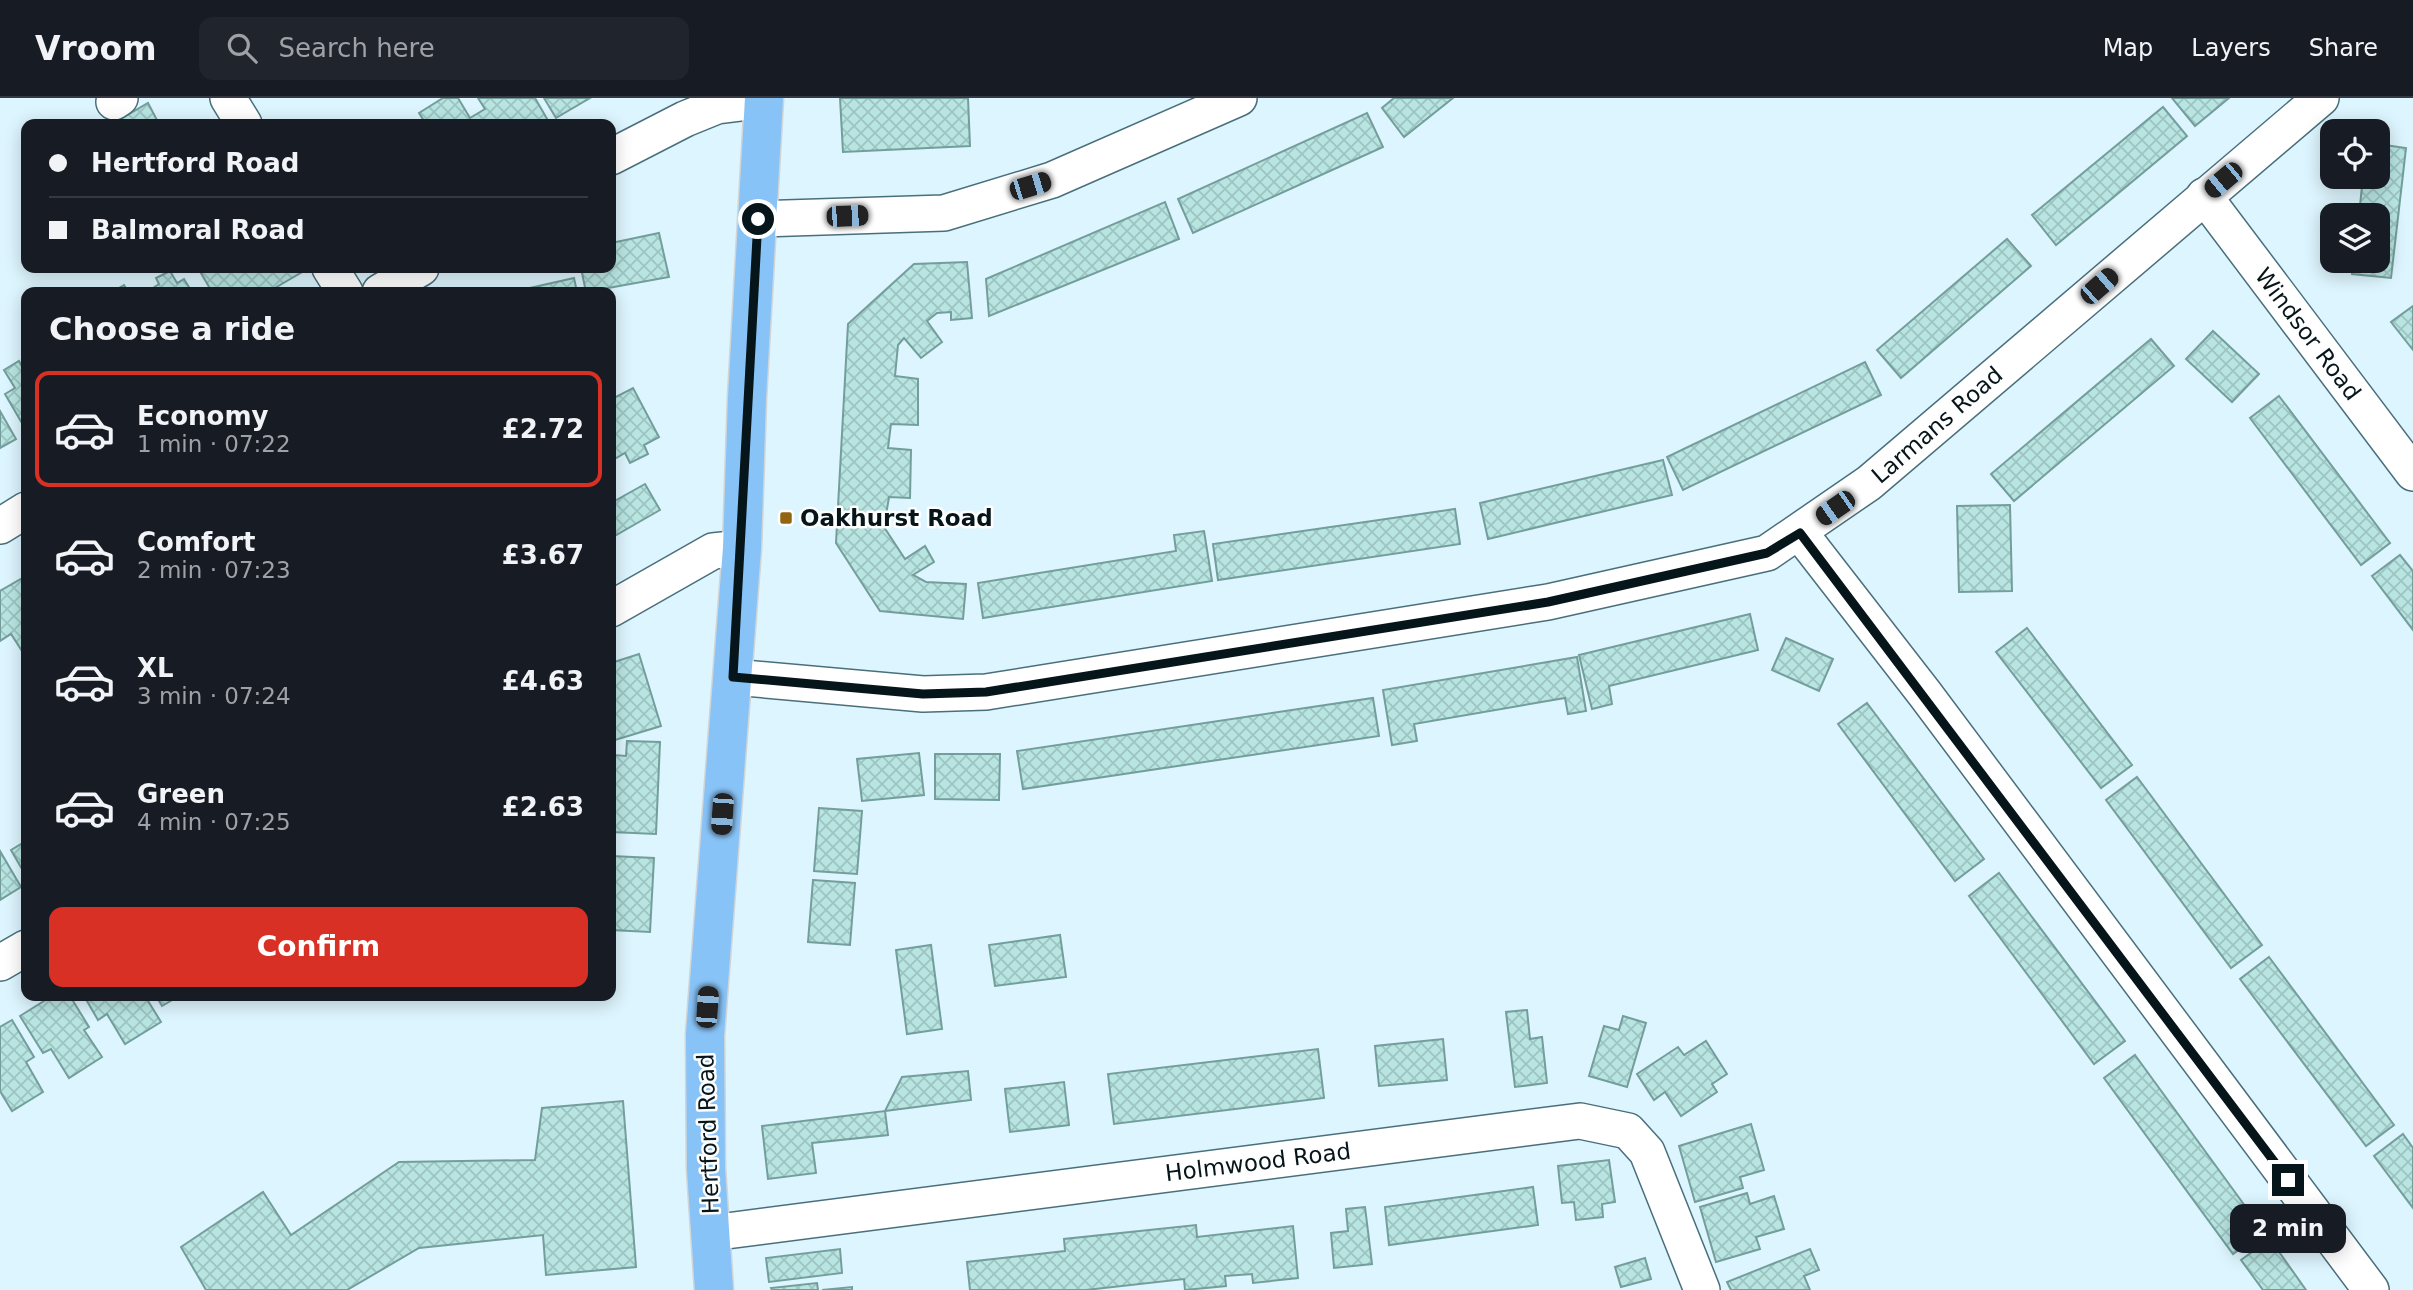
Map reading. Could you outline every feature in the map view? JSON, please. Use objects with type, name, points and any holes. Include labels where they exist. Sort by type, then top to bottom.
[{"type":"main road","name":"Hertford Road","points":[[714,1290],[706,1169],[705,1035],[742,548],[747,398],[764,99]]},
{"type":"street","points":[[228,98],[241,119]]},
{"type":"street","points":[[758,219],[944,212],[1052,180],[1239,98]]},
{"type":"street","name":"Larmans Road","points":[[733,677],[923,694],[986,692],[1548,602],[1767,553],[1800,533],[1869,483],[2321,98]]},
{"type":"street","points":[[616,154],[684,108],[764,99]]},
{"type":"street","name":"Windsor Road","points":[[2204,196],[2413,473]]},
{"type":"street","points":[[389,287],[412,273]]},
{"type":"street","points":[[0,526],[21,513]]},
{"type":"street","points":[[1800,533],[1925,694],[2371,1290]]},
{"type":"street","points":[[616,606],[713,551],[742,548]]},
{"type":"street","points":[[0,963],[21,951]]},
{"type":"street","name":"Holmwood Road","points":[[711,1233],[1580,1121],[1628,1131],[1647,1152],[1702,1290]]},
{"type":"building","points":[[443,98],[458,98],[470,118],[485,109],[478,98],[535,98],[547,119],[423,119],[419,113]]},
{"type":"building","points":[[544,98],[590,98],[556,118]]},
{"type":"building","points":[[840,98],[968,98],[970,146],[843,152]]},
{"type":"building","points":[[1394,98],[1453,98],[1404,137],[1382,108]]},
{"type":"building","points":[[2172,98],[2229,98],[2195,126]]},
{"type":"building","points":[[148,103],[156,119],[121,119]]},
{"type":"building","points":[[2163,107],[2187,136],[2056,245],[2032,215]]},
{"type":"building","points":[[1367,113],[1383,147],[1193,233],[1178,199]]},
{"type":"building","points":[[2390,146],[2406,148],[2391,278],[2352,274],[2390,273],[2390,203],[2360,203],[2362,189],[2390,189]]},
{"type":"building","points":[[1165,202],[1179,239],[989,316],[986,279]]},
{"type":"building","points":[[659,233],[669,277],[614,287],[585,287],[582,273],[616,273],[616,242]]},
{"type":"building","points":[[2007,239],[2031,266],[1901,378],[1877,350]]},
{"type":"building","points":[[967,262],[972,318],[951,320],[951,312],[937,313],[927,321],[942,342],[921,358],[904,338],[898,345],[895,376],[918,379],[918,425],[891,424],[888,448],[911,450],[910,498],[889,497],[884,527],[905,559],[925,546],[934,562],[913,575],[926,582],[966,584],[963,619],[880,611],[836,543],[848,324],[914,264]]},
{"type":"building","points":[[171,273],[177,283],[184,279],[189,287],[154,287],[159,284],[156,278]]},
{"type":"building","points":[[201,273],[300,273],[277,287],[209,287]]},
{"type":"building","points":[[574,278],[576,287],[534,287]]},
{"type":"building","points":[[2413,306],[2413,350],[2391,322]]},
{"type":"building","points":[[2213,331],[2259,374],[2232,402],[2186,359]]},
{"type":"building","points":[[2151,339],[2174,366],[2014,501],[1991,474]]},
{"type":"building","points":[[19,361],[21,365],[21,421],[5,394],[15,388],[4,370]]},
{"type":"building","points":[[1865,362],[1881,395],[1683,490],[1667,457]]},
{"type":"building","points":[[633,388],[659,437],[644,445],[648,454],[630,463],[625,453],[616,458],[616,397]]},
{"type":"building","points":[[2279,396],[2390,543],[2361,565],[2250,418]]},
{"type":"building","points":[[0,411],[16,439],[0,448]]},
{"type":"building","points":[[1663,460],[1672,495],[1488,539],[1480,503]]},
{"type":"building","points":[[645,484],[660,510],[616,535],[616,500]]},
{"type":"building","points":[[2010,505],[2012,591],[1959,592],[1957,506]]},
{"type":"building","points":[[1455,509],[1460,544],[1218,580],[1213,544]]},
{"type":"building","points":[[1204,531],[1212,581],[983,618],[978,583],[1176,551],[1174,535]]},
{"type":"building","points":[[2400,555],[2413,571],[2413,630],[2372,576]]},
{"type":"building","points":[[21,579],[21,649],[11,634],[0,641],[0,591]]},
{"type":"building","points":[[1750,614],[1758,650],[1609,686],[1612,704],[1592,709],[1579,655]]},
{"type":"building","points":[[2027,628],[2132,765],[2101,788],[1996,652]]},
{"type":"building","points":[[1786,638],[1833,659],[1819,691],[1772,670]]},
{"type":"building","points":[[639,654],[661,726],[616,740],[616,661]]},
{"type":"building","points":[[1577,657],[1586,711],[1568,714],[1565,698],[1414,724],[1417,741],[1392,745],[1383,690]]},
{"type":"building","points":[[1373,698],[1379,736],[1023,789],[1017,751]]},
{"type":"building","points":[[1867,703],[1984,859],[1955,881],[1838,724]]},
{"type":"building","points":[[627,741],[660,742],[656,834],[616,832],[616,755],[626,756]]},
{"type":"building","points":[[919,753],[924,795],[862,801],[857,759]]},
{"type":"building","points":[[935,754],[1000,754],[999,800],[935,799]]},
{"type":"building","points":[[2137,777],[2262,945],[2231,968],[2106,800]]},
{"type":"building","points":[[819,808],[862,811],[857,874],[814,871]]},
{"type":"building","points":[[21,844],[21,867],[11,850]]},
{"type":"building","points":[[0,851],[21,887],[0,900]]},
{"type":"building","points":[[616,856],[654,858],[650,932],[616,930]]},
{"type":"building","points":[[1999,873],[2125,1041],[2094,1064],[1969,896]]},
{"type":"building","points":[[813,880],[855,883],[850,945],[808,942]]},
{"type":"building","points":[[1060,935],[1066,977],[995,986],[989,945]]},
{"type":"building","points":[[931,945],[942,1029],[907,1034],[896,950]]},
{"type":"building","points":[[2269,957],[2394,1125],[2366,1146],[2240,979]]},
{"type":"building","points":[[44,1001],[73,1001],[89,1027],[84,1030],[102,1057],[69,1078],[51,1049],[43,1053],[20,1016]]},
{"type":"building","points":[[87,1001],[148,1001],[161,1022],[125,1044],[107,1014],[98,1020]]},
{"type":"building","points":[[1527,1010],[1530,1039],[1542,1037],[1547,1083],[1515,1087],[1506,1012]]},
{"type":"building","points":[[1623,1016],[1646,1023],[1627,1087],[1589,1076],[1604,1026],[1619,1030]]},
{"type":"building","points":[[12,1020],[34,1057],[26,1062],[43,1092],[12,1111],[0,1091],[0,1027]]},
{"type":"building","points":[[1443,1039],[1447,1080],[1379,1086],[1375,1046]]},
{"type":"building","points":[[1706,1041],[1727,1074],[1712,1084],[1717,1092],[1681,1116],[1665,1092],[1654,1100],[1637,1074],[1678,1047],[1684,1055]]},
{"type":"building","points":[[1318,1049],[1324,1098],[1114,1124],[1108,1074]]},
{"type":"building","points":[[2135,1055],[2264,1232],[2233,1254],[2104,1078]]},
{"type":"building","points":[[968,1071],[971,1100],[885,1111],[902,1077]]},
{"type":"building","points":[[1064,1082],[1069,1125],[1010,1132],[1005,1089]]},
{"type":"building","points":[[623,1101],[636,1267],[546,1275],[543,1235],[419,1248],[347,1290],[206,1290],[181,1247],[263,1192],[291,1235],[399,1162],[535,1160],[542,1108]]},
{"type":"building","points":[[885,1111],[888,1135],[812,1143],[816,1173],[768,1179],[762,1126]]},
{"type":"building","points":[[1751,1124],[1764,1170],[1740,1177],[1743,1188],[1695,1202],[1679,1146]]},
{"type":"building","points":[[2403,1134],[2413,1148],[2413,1208],[2374,1156]]},
{"type":"building","points":[[1609,1160],[1615,1202],[1602,1204],[1603,1217],[1576,1220],[1574,1202],[1562,1203],[1558,1166]]},
{"type":"building","points":[[1533,1187],[1538,1225],[1389,1245],[1385,1207]]},
{"type":"building","points":[[1747,1193],[1750,1204],[1774,1196],[1784,1229],[1756,1237],[1760,1249],[1716,1262],[1700,1207]]},
{"type":"building","points":[[1365,1207],[1372,1264],[1334,1268],[1331,1233],[1348,1231],[1346,1209]]},
{"type":"building","points":[[1196,1225],[1197,1237],[1293,1226],[1298,1278],[1253,1283],[1252,1274],[1225,1276],[1226,1286],[1185,1290],[1184,1279],[1086,1290],[970,1290],[967,1262],[1065,1251],[1064,1239]]},
{"type":"building","points":[[2270,1239],[2306,1290],[2263,1290],[2241,1260]]},
{"type":"building","points":[[840,1249],[842,1273],[769,1282],[766,1258]]},
{"type":"building","points":[[1810,1249],[1819,1270],[1804,1276],[1810,1290],[1731,1290],[1727,1282]]},
{"type":"building","points":[[1645,1258],[1651,1279],[1621,1287],[1615,1267]]},
{"type":"building","points":[[817,1283],[818,1290],[771,1288]]},
{"type":"building","points":[[852,1287],[852,1290],[822,1290]]},
{"type":"place","name":"Oakhurst Road","points":[[786,518]]},
{"type":"route","points":[[758,219],[733,677],[923,694],[986,692],[1548,602],[1767,553],[1800,533],[1925,694],[2288,1180]]}]
